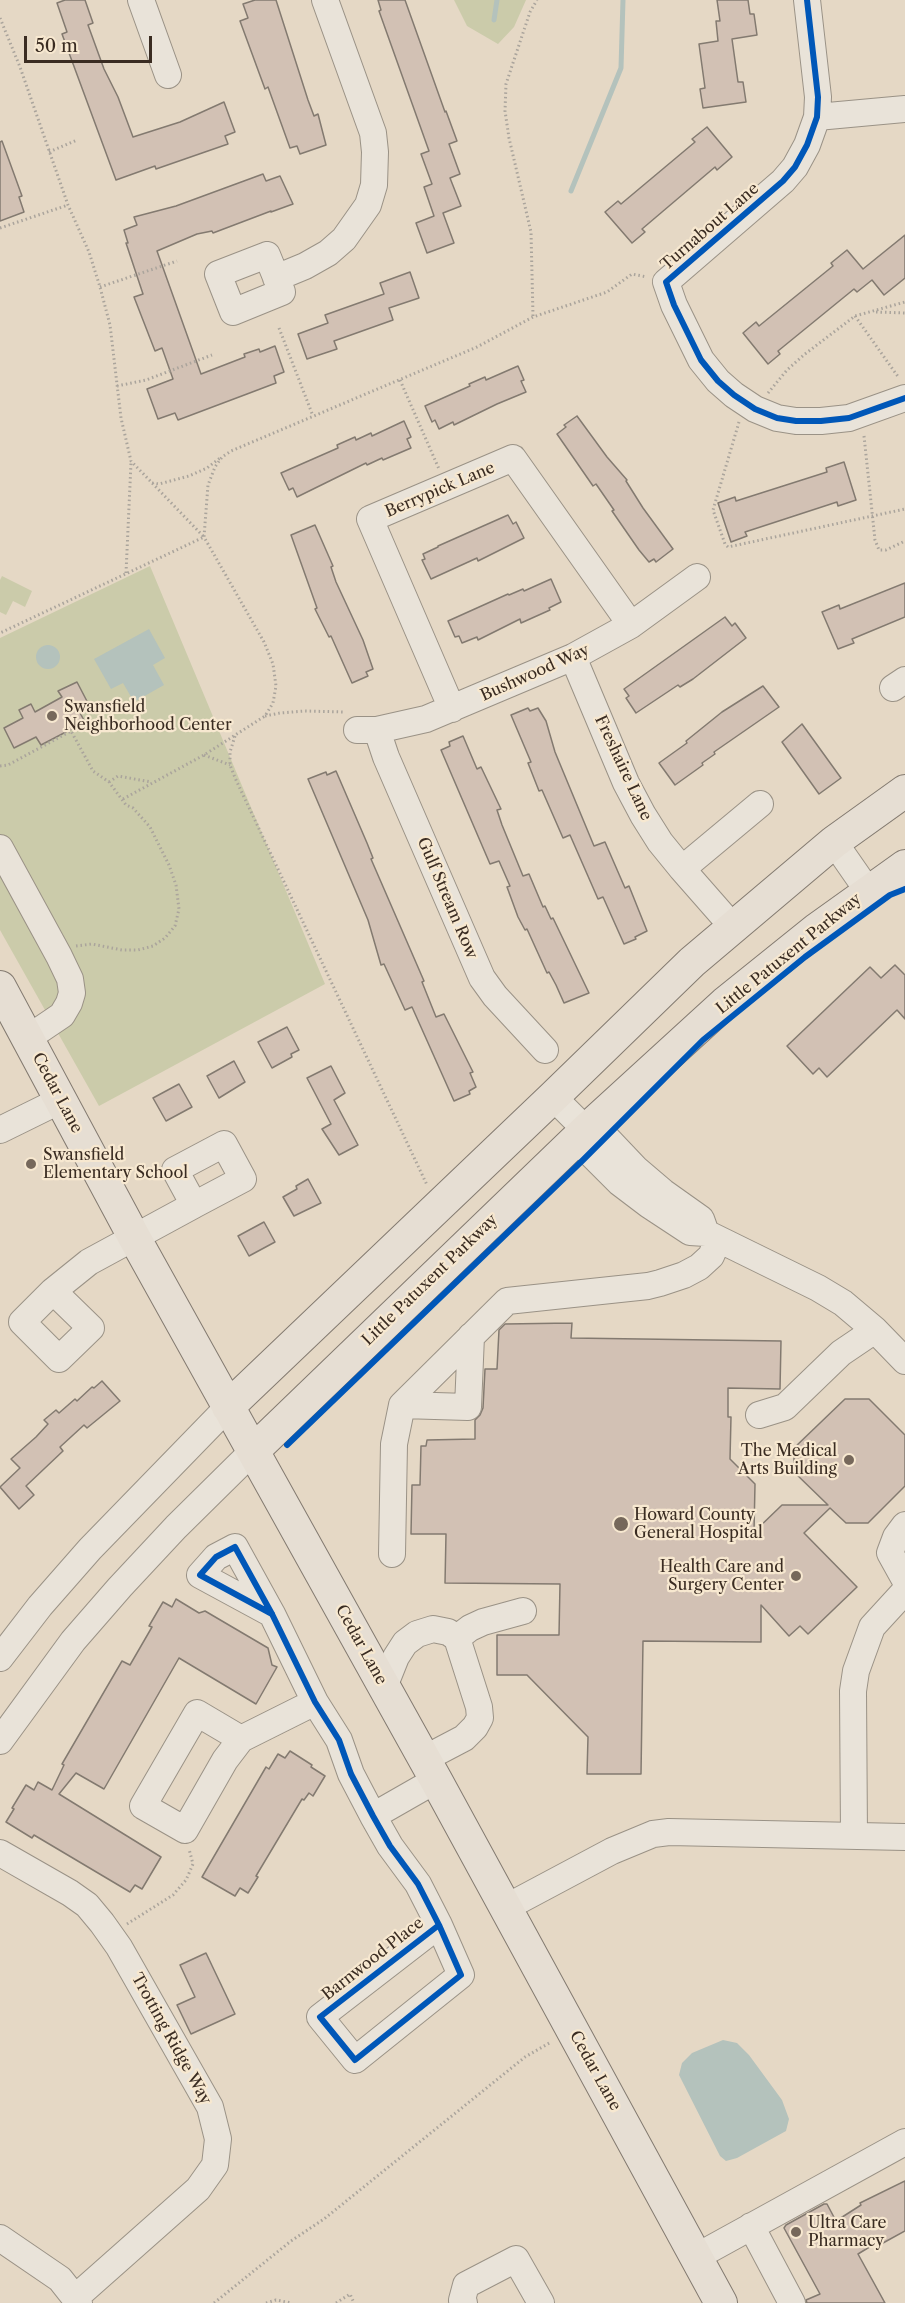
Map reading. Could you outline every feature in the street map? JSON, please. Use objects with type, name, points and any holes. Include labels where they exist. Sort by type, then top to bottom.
[{"type":"main road","points":[[228,1407],[554,1097],[692,962],[834,842],[905,791]]},
{"type":"main road","name":"Little Patuxent Parkway","points":[[253,1451],[586,1130],[726,1003],[793,948],[905,866]]},
{"type":"main road","name":"Cedar Lane","points":[[0,987],[134,1237],[430,1770],[721,2303]]},
{"type":"street","points":[[276,278],[328,253],[344,239],[368,205],[374,185],[374,133],[325,0]]},
{"type":"street","name":"Turnabout Lane","points":[[807,0],[818,97],[817,117],[807,146],[795,167],[783,181],[666,282],[701,360],[717,381],[750,406],[777,418],[796,422],[849,418],[905,398]]},
{"type":"street","points":[[144,1],[168,75]]},
{"type":"street","points":[[817,117],[905,109]]},
{"type":"street","name":"Berrypick Lane","points":[[452,709],[370,519],[513,458],[631,625]]},
{"type":"street","name":"Bushwood Way","points":[[367,730],[426,719],[573,657],[631,625],[697,577]]},
{"type":"street","name":"Freshaire Lane","points":[[573,657],[626,783],[660,842],[732,926]]},
{"type":"street","name":"Gulf Stream Row","points":[[367,730],[391,768],[482,978],[495,996],[545,1050]]},
{"type":"street","points":[[682,869],[760,804]]},
{"type":"street","points":[[834,842],[868,891]]},
{"type":"street","points":[[0,848],[70,979],[72,993],[62,1015],[28,1038]]},
{"type":"street","points":[[554,1097],[586,1130],[599,1130],[654,1184],[701,1219],[712,1236],[818,1288],[843,1304],[875,1330],[905,1361]]},
{"type":"street","points":[[0,1130],[61,1100]]},
{"type":"street","points":[[53,1291],[88,1262],[194,1205]]},
{"type":"street","points":[[392,1554],[395,1429],[402,1405],[471,1336],[507,1301],[648,1286],[684,1275],[699,1267],[711,1256],[712,1236]]},
{"type":"street","points":[[759,1415],[785,1407],[841,1353],[875,1330]]},
{"type":"street","points":[[402,1405],[468,1407],[471,1336]]},
{"type":"street","points":[[0,1658],[40,1606],[90,1549],[228,1407]]},
{"type":"street","name":"Little Patuxent Parkway","points":[[0,1741],[74,1641],[120,1587],[253,1451]]},
{"type":"street","points":[[905,1525],[896,1537],[890,1553],[905,1581]]},
{"type":"street","points":[[854,1836],[853,1691],[856,1671],[872,1627],[905,1591]]},
{"type":"street","points":[[457,1638],[483,1622],[523,1611]]},
{"type":"street","name":"Barnwood Place","points":[[272,1614],[315,1702],[339,1740],[351,1774],[390,1846],[418,1884],[438,1925],[461,1975],[355,2060],[320,2016],[438,1925]]},
{"type":"street","points":[[373,1816],[430,1770],[475,1727],[480,1718],[479,1707],[457,1638],[448,1632],[433,1629],[417,1634],[405,1643],[384,1687]]},
{"type":"street","points":[[242,1739],[197,1713],[143,1806],[185,1830],[225,1760],[242,1739],[315,1702]]},
{"type":"street","points":[[505,1908],[612,1851],[653,1834],[669,1832],[905,1837]]},
{"type":"street","name":"Trotting Ridge Way","points":[[0,1853],[87,1905],[119,1947],[210,2107],[216,2124],[218,2146],[214,2165],[198,2189],[77,2301]]},
{"type":"street","points":[[696,2257],[905,2142]]},
{"type":"street","points":[[751,2226],[792,2303]]},
{"type":"street","points":[[0,2238],[60,2279],[77,2301]]},
{"type":"street","points":[[464,2303],[462,2300],[466,2285],[516,2259],[541,2303]]},
{"type":"path","points":[[533,317],[531,232],[505,111],[506,84],[530,12],[537,0]]},
{"type":"path","points":[[0,18],[20,67],[68,205],[89,252],[110,325],[117,386],[131,462],[126,573]]},
{"type":"path","points":[[49,152],[77,140]]},
{"type":"path","points":[[0,228],[68,205]]},
{"type":"path","points":[[100,287],[177,261]]},
{"type":"path","points":[[150,483],[159,484],[189,476],[207,468],[231,451],[477,347],[533,317],[607,292],[632,274],[666,282]]},
{"type":"path","points":[[905,302],[855,316],[787,370],[750,406],[713,510],[728,547],[905,509]]},
{"type":"path","points":[[871,312],[905,313]]},
{"type":"path","points":[[855,316],[905,387]]},
{"type":"path","points":[[279,328],[313,416]]},
{"type":"path","points":[[117,386],[146,380],[212,355]]},
{"type":"path","points":[[400,380],[447,486]]},
{"type":"path","points":[[861,413],[875,540],[879,550],[886,550],[905,541]]},
{"type":"path","points":[[204,537],[208,485],[222,457]]},
{"type":"path","points":[[131,462],[204,537],[264,642],[273,664],[276,686],[273,703],[265,716]]},
{"type":"path","points":[[0,633],[204,537]]},
{"type":"path","points":[[123,799],[204,755],[265,716],[280,712],[352,712],[367,730]]},
{"type":"path","points":[[0,766],[8,765],[71,731],[93,771],[110,782],[126,805],[133,808],[150,827],[176,885],[179,909],[175,926],[165,938],[153,946],[122,950],[98,945],[80,945],[59,956]]},
{"type":"path","points":[[236,735],[230,752],[230,765],[428,1187]]},
{"type":"path","points":[[204,755],[217,758],[230,765]]},
{"type":"path","points":[[110,782],[118,776],[152,782]]},
{"type":"path","points":[[109,1933],[156,1907],[186,1880],[193,1864],[185,1830]]},
{"type":"path","points":[[214,2303],[291,2241],[324,2219],[525,2057],[573,2031]]},
{"type":"path","points":[[336,2303],[350,2294],[354,2303]]},
{"type":"path","points":[[266,2303],[276,2300],[292,2303]]},
{"type":"green space","points":[[454,0],[526,0],[514,27],[498,44],[467,26]]},
{"type":"green space","points":[[150,566],[325,984],[99,1106],[0,930],[0,638]]},
{"type":"green space","points":[[2,576],[32,591],[25,607],[13,601],[6,615],[0,612]]},
{"type":"shaded area","points":[[149,629],[165,658],[153,665],[164,685],[134,702],[123,683],[111,689],[94,659]]},
{"type":"shaded area","points":[[48,645],[53,646],[59,652],[59,662],[53,668],[48,669],[43,668],[37,662],[36,657],[37,652],[43,646]]},
{"type":"shaded area","points":[[723,2040],[737,2043],[749,2055],[782,2100],[789,2119],[786,2131],[737,2158],[726,2161],[720,2156],[679,2075],[682,2063],[692,2053]]},
{"type":"building","points":[[65,0],[85,0],[93,23],[88,25],[133,137],[180,122],[224,102],[235,132],[225,136],[228,144],[116,180],[62,34],[67,32],[57,3]]},
{"type":"building","points":[[255,0],[276,0],[308,100],[314,116],[318,114],[326,145],[300,154],[297,146],[290,148],[268,87],[265,89],[240,21],[248,18],[243,4]]},
{"type":"building","points":[[378,0],[405,0],[457,141],[449,144],[460,174],[450,178],[461,206],[443,213],[454,243],[427,253],[416,223],[434,216],[424,187],[432,184],[421,154],[429,151],[379,11],[381,10]]},
{"type":"building","points":[[717,0],[748,0],[750,14],[754,14],[757,35],[732,39],[738,82],[743,82],[746,102],[703,108],[700,89],[705,88],[699,44],[718,41],[716,21],[720,21]]},
{"type":"building","points":[[707,127],[732,157],[717,170],[715,167],[642,229],[645,232],[632,243],[605,212],[618,201],[621,204],[695,142],[692,139]]},
{"type":"building","points":[[2,141],[22,196],[19,197],[24,212],[0,221],[0,142]]},
{"type":"building","points":[[263,174],[266,181],[280,176],[293,204],[213,233],[212,231],[197,234],[157,251],[201,374],[245,357],[244,354],[259,349],[260,352],[275,346],[284,372],[274,376],[276,383],[178,420],[175,413],[158,419],[147,389],[173,379],[162,348],[155,351],[134,297],[143,294],[124,230],[137,225],[134,217],[176,206]]},
{"type":"building","points":[[905,235],[905,278],[884,295],[872,280],[857,292],[854,289],[778,351],[780,354],[768,364],[743,333],[756,322],[759,326],[833,266],[831,263],[847,250],[863,269]]},
{"type":"building","points":[[410,272],[419,298],[389,308],[393,320],[334,341],[337,349],[307,359],[298,334],[328,323],[325,315],[384,294],[380,283]]},
{"type":"building","points":[[518,366],[526,392],[454,425],[453,422],[439,429],[435,420],[432,422],[425,406],[485,377],[486,380]]},
{"type":"building","points":[[577,416],[627,480],[643,508],[673,549],[656,562],[654,559],[649,562],[639,550],[596,484],[593,486],[557,434],[566,427],[564,425]]},
{"type":"building","points":[[404,421],[411,437],[407,439],[411,448],[383,460],[382,458],[367,465],[366,463],[297,497],[293,488],[289,490],[281,473],[338,448],[337,445],[355,437],[356,440],[371,433],[372,436]]},
{"type":"building","points":[[844,462],[856,500],[838,506],[837,502],[745,532],[747,536],[731,542],[718,503],[735,497],[736,501],[827,472],[826,468]]},
{"type":"building","points":[[508,515],[513,524],[516,522],[524,538],[478,561],[477,558],[431,579],[422,560],[425,559],[423,554]]},
{"type":"building","points":[[315,525],[333,566],[331,567],[336,582],[363,640],[373,669],[366,672],[368,676],[352,683],[331,636],[329,637],[315,609],[317,608],[291,535]]},
{"type":"building","points":[[551,579],[561,602],[549,608],[550,610],[521,623],[520,619],[478,640],[477,637],[462,643],[459,636],[455,637],[448,621],[508,594],[523,589],[524,591]]},
{"type":"building","points":[[905,583],[905,617],[852,639],[854,643],[838,649],[822,612],[839,605],[840,609]]},
{"type":"building","points":[[725,617],[732,626],[735,623],[746,638],[693,679],[680,687],[678,685],[636,713],[626,698],[629,696],[624,689]]},
{"type":"building","name":"Swansfield Neighborhood Center","points":[[77,682],[90,707],[80,713],[85,722],[41,745],[36,737],[14,748],[4,728],[23,718],[19,710],[31,704],[35,712],[62,697],[58,691]]},
{"type":"building","points":[[763,686],[779,707],[714,752],[715,754],[702,763],[703,765],[675,785],[659,763],[687,743],[686,741],[722,712]]},
{"type":"building","points":[[528,708],[530,711],[538,708],[546,721],[555,752],[594,846],[605,842],[625,888],[629,886],[647,931],[635,937],[636,939],[624,944],[603,897],[598,899],[570,835],[563,838],[542,790],[539,791],[528,763],[531,762],[511,715]]},
{"type":"building","points":[[802,724],[841,778],[819,794],[782,742]]},
{"type":"building","points":[[463,736],[477,769],[481,767],[501,809],[497,810],[523,876],[529,874],[543,907],[545,906],[551,919],[553,918],[589,993],[564,1003],[527,929],[525,930],[518,917],[507,887],[510,886],[499,861],[490,864],[441,750],[450,746],[449,742]]},
{"type":"building","points":[[336,771],[424,981],[422,982],[436,1017],[444,1014],[473,1072],[470,1073],[476,1087],[469,1091],[470,1094],[454,1101],[412,1007],[405,1010],[384,964],[381,965],[368,920],[308,779]]},
{"type":"building","points":[[895,965],[905,975],[905,1019],[897,1010],[827,1077],[819,1068],[813,1074],[787,1046],[870,967],[881,978]]},
{"type":"building","points":[[287,1027],[299,1050],[291,1054],[292,1057],[272,1068],[258,1042]]},
{"type":"building","points":[[234,1061],[245,1082],[219,1098],[207,1076]]},
{"type":"building","points":[[331,1066],[345,1093],[334,1100],[358,1145],[339,1155],[322,1129],[331,1124],[307,1078]]},
{"type":"building","points":[[179,1084],[192,1107],[166,1121],[153,1098]]},
{"type":"building","points":[[308,1179],[321,1203],[294,1216],[283,1197]]},
{"type":"building","points":[[264,1222],[275,1242],[249,1256],[238,1236]]},
{"type":"building","points":[[572,1323],[571,1338],[781,1341],[780,1389],[728,1388],[728,1417],[731,1417],[730,1459],[755,1484],[754,1532],[782,1505],[828,1505],[794,1472],[794,1448],[845,1399],[869,1399],[905,1435],[905,1486],[868,1523],[846,1523],[830,1508],[804,1533],[857,1587],[808,1634],[800,1626],[789,1636],[761,1605],[761,1642],[643,1641],[641,1774],[587,1774],[588,1737],[527,1675],[497,1675],[497,1635],[559,1635],[560,1584],[445,1583],[446,1534],[411,1534],[412,1485],[420,1485],[421,1446],[426,1446],[427,1440],[475,1439],[475,1420],[483,1408],[485,1369],[497,1369],[499,1330],[505,1324]]},
{"type":"building","points":[[102,1381],[120,1401],[87,1428],[84,1425],[60,1447],[63,1451],[26,1486],[34,1495],[19,1509],[0,1487],[20,1468],[11,1459],[48,1424],[44,1420],[56,1410],[59,1413],[75,1399],[77,1401]]},
{"type":"building","points":[[176,1599],[199,1613],[205,1611],[268,1648],[272,1665],[277,1667],[256,1704],[179,1658],[104,1789],[76,1773],[59,1794],[161,1857],[142,1889],[135,1885],[130,1892],[34,1835],[32,1838],[6,1822],[26,1785],[34,1790],[38,1782],[52,1790],[64,1765],[62,1764],[122,1661],[130,1665],[152,1627],[149,1626],[163,1602],[172,1607]]},
{"type":"building","points":[[290,1751],[325,1776],[313,1796],[309,1793],[304,1800],[302,1799],[248,1893],[240,1888],[235,1896],[202,1877],[266,1767],[269,1769],[278,1754],[285,1758]]},
{"type":"building","points":[[206,1953],[235,2014],[191,2034],[177,2005],[195,1997],[180,1965]]},
{"type":"building","points":[[905,2181],[905,2231],[883,2243],[881,2240],[858,2254],[885,2303],[807,2303],[806,2300],[820,2294],[784,2228],[786,2225],[824,2204],[827,2204],[836,2221],[861,2205],[860,2203]]},
{"type":"waterway","points":[[494,20],[497,0]]},
{"type":"waterway","points":[[571,191],[621,68],[623,0]]},
{"type":"cycle path","points":[[807,0],[818,97],[817,117],[807,145],[795,167],[783,181],[666,282],[674,305],[701,360],[718,381],[755,409],[777,418],[821,421],[849,418],[905,398]]},
{"type":"cycle path","points":[[287,1445],[583,1160],[703,1040],[805,957],[890,895],[905,889]]},
{"type":"cycle path","points":[[272,1614],[200,1575],[216,1557],[235,1547],[272,1614],[315,1702],[339,1740],[351,1774],[373,1816],[390,1846],[418,1884],[439,1925],[320,2017],[355,2060],[461,1975],[439,1925]]},
{"type":"place","name":"Swansfield Neighborhood Center","points":[[52,716]]},
{"type":"place","name":"Swansfield Elementary School","points":[[31,1164]]},
{"type":"place","name":"The Medical Arts Building","points":[[849,1460]]},
{"type":"place","name":"Howard County General Hospital","points":[[621,1524]]},
{"type":"place","name":"Health Care and Surgery Center","points":[[796,1576]]},
{"type":"place","name":"Ultra Care Pharmacy","points":[[796,2232]]}]
